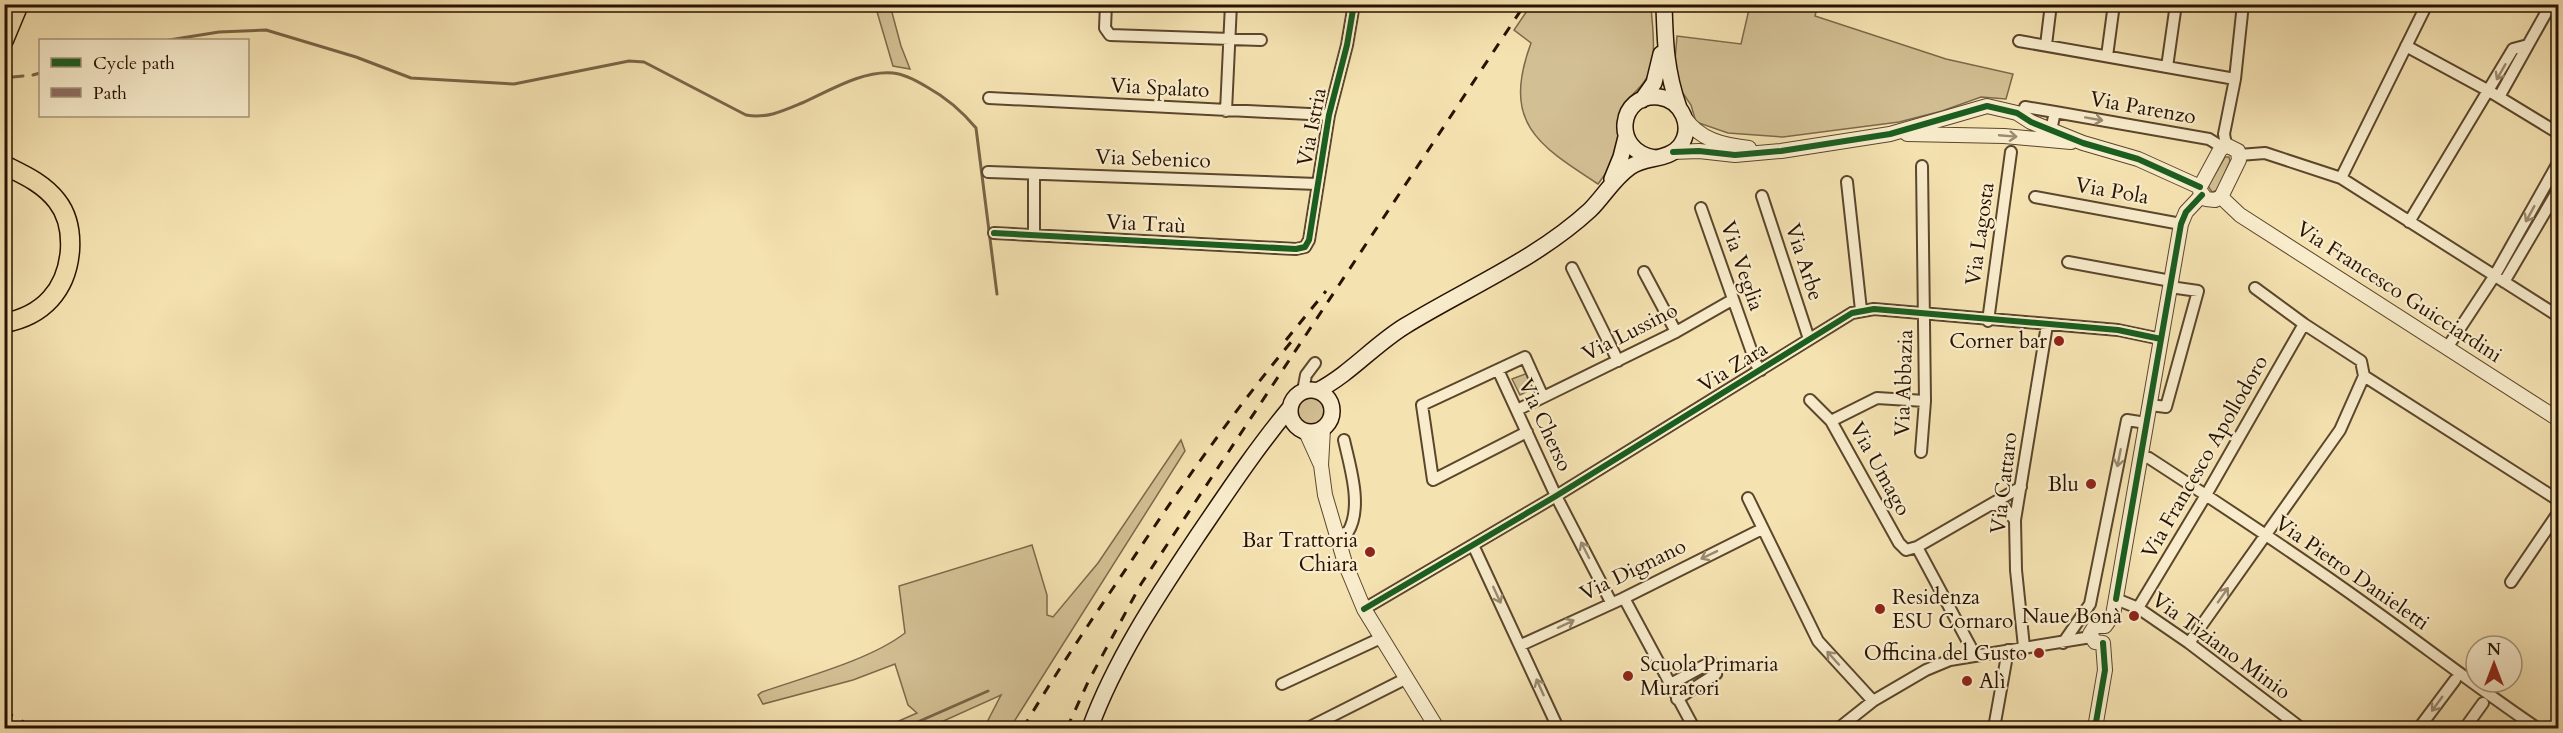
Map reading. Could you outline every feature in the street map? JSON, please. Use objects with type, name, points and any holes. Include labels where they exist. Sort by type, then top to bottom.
[{"type":"highway","points":[[6,37],[19,4]]},
{"type":"highway","points":[[4,165],[29,177],[48,190],[63,211],[70,239],[66,273],[56,295],[38,311],[4,323]]},
{"type":"main road","points":[[1090,729],[1102,695],[1120,660],[1171,576],[1240,471],[1290,409],[1294,398],[1348,370],[1404,326],[1543,246],[1592,208],[1629,167],[1673,152],[1684,136],[1682,112],[1669,81],[1664,39],[1664,4]]},
{"type":"main road","points":[[1642,100],[1654,83],[1664,39]]},
{"type":"main road","points":[[1609,187],[1621,158],[1626,137],[1625,119],[1634,105],[1651,97],[1661,97],[1682,112]]},
{"type":"main road","points":[[1626,137],[1637,152],[1655,158]]},
{"type":"main road","points":[[1264,442],[1285,431],[1323,429],[1331,418],[1331,404],[1348,370]]},
{"type":"main road","points":[[1310,391],[1323,394],[1331,404]]},
{"type":"main road","points":[[1290,409],[1293,423],[1302,430]]},
{"type":"street","points":[[1106,4],[1105,28],[1110,35],[1261,40]]},
{"type":"street","points":[[1226,111],[1231,4]]},
{"type":"street","name":"Via Istria","points":[[1296,249],[1305,247],[1309,240],[1329,115],[1347,45],[1354,4]]},
{"type":"street","points":[[2046,45],[2052,4]]},
{"type":"street","points":[[2107,56],[2114,4]]},
{"type":"street","points":[[2167,67],[2176,4]]},
{"type":"street","points":[[1839,729],[1873,701],[1926,670],[1950,660],[2024,647],[2097,640],[2109,636],[2105,626],[2113,615],[2181,224],[2224,146],[2224,134],[2235,78],[2243,4]]},
{"type":"street","points":[[2342,178],[2427,4]]},
{"type":"street","points":[[2409,222],[2494,94],[2514,49],[2528,45],[2551,4]]},
{"type":"street","points":[[2019,41],[2235,78]]},
{"type":"street","points":[[2406,46],[2494,94],[2559,134]]},
{"type":"street","name":"Via Spalato","points":[[989,98],[1329,115]]},
{"type":"street","points":[[1673,152],[1699,151],[1735,155],[1781,151],[1890,134],[1987,106],[2017,113],[2031,122],[2083,143],[2138,159],[2201,191],[2212,200],[2221,197],[2239,160],[2235,148],[2224,146]]},
{"type":"street","name":"Via Parenzo","points":[[2025,107],[2209,139],[2224,146]]},
{"type":"street","points":[[1682,112],[1693,129],[1709,140],[1739,147],[1781,151]]},
{"type":"street","points":[[2051,130],[2055,112]]},
{"type":"street","points":[[1890,134],[2004,136],[2083,143]]},
{"type":"street","name":"Via Lagosta","points":[[1988,321],[2011,152]]},
{"type":"street","points":[[2239,155],[2265,153],[2342,178],[2559,316]]},
{"type":"street","points":[[2500,279],[2559,163]]},
{"type":"street","name":"Via Abbazia","points":[[1921,452],[1925,401],[1922,166]]},
{"type":"street","name":"Via Sebenico","points":[[988,172],[1317,184]]},
{"type":"street","points":[[1034,174],[1034,235]]},
{"type":"street","points":[[1847,182],[1862,310],[1874,309],[1988,321],[2118,330],[2161,339]]},
{"type":"street","points":[[2448,348],[2500,279],[2559,190]]},
{"type":"street","name":"Via Arbe","points":[[1762,196],[1809,339]]},
{"type":"street","name":"Via Pola","points":[[2035,197],[2181,224]]},
{"type":"street","name":"Via Francesco Guicciardini","points":[[2221,197],[2240,215],[2559,419]]},
{"type":"street","name":"Via Veglia","points":[[1701,208],[1732,300],[1756,364],[1761,370]]},
{"type":"street","name":"Via Traù","points":[[994,233],[1296,249]]},
{"type":"street","points":[[2068,262],[2198,291],[2166,407],[2150,405]]},
{"type":"street","points":[[1572,268],[1618,361]]},
{"type":"street","points":[[1644,272],[1676,332]]},
{"type":"street","points":[[2189,643],[2340,430],[2364,376],[2361,361],[2304,324],[2255,288]]},
{"type":"street","name":"Via Lussino","points":[[1517,410],[1676,332],[1732,300]]},
{"type":"street","name":"Via Zara","points":[[1364,609],[1556,496],[1809,339],[1862,310]]},
{"type":"street","name":"Via Francesco Apollodoro","points":[[2138,608],[2304,324]]},
{"type":"street","name":"Via Cattaro","points":[[2024,647],[2016,570],[2015,520],[2047,325]]},
{"type":"street","points":[[1527,432],[1432,480],[1422,405],[1525,357],[1543,397]]},
{"type":"street","points":[[1310,391],[1306,375],[1315,363]]},
{"type":"street","name":"Via Cherso","points":[[1498,370],[1556,496],[1611,602]]},
{"type":"street","points":[[2364,376],[2559,500]]},
{"type":"street","points":[[1831,421],[1877,398],[1925,401]]},
{"type":"street","name":"Via Umago","points":[[1810,400],[1831,421],[1899,543],[1906,550],[1917,547]]},
{"type":"street","points":[[2064,643],[2090,604],[2127,420],[2146,423]]},
{"type":"street","points":[[1323,429],[1321,465],[1336,536],[1364,609],[1437,729]]},
{"type":"street","points":[[1302,430],[1321,465]]},
{"type":"street","points":[[1336,536],[1348,532],[1354,522],[1353,483],[1344,440]]},
{"type":"street","name":"Via Pietro Danieletti","points":[[2140,457],[2149,458],[2206,495],[2368,606],[2520,724],[2536,729]]},
{"type":"street","points":[[1975,655],[1917,547],[2021,487]]},
{"type":"street","points":[[1748,498],[1818,641],[1873,701]]},
{"type":"street","points":[[1992,504],[2004,507],[2015,520]]},
{"type":"street","points":[[2511,582],[2559,513]]},
{"type":"street","name":"Via Dignano","points":[[1521,645],[1624,598],[1762,529]]},
{"type":"street","points":[[1473,545],[1558,729]]},
{"type":"street","points":[[1624,598],[1694,729]]},
{"type":"street","name":"Via Tiziano Minio","points":[[2116,599],[2138,608],[2189,643],[2301,729]]},
{"type":"street","points":[[1282,684],[1381,638]]},
{"type":"street","points":[[2095,729],[2105,669],[2097,640]]},
{"type":"street","points":[[1994,729],[2008,650]]},
{"type":"street","points":[[1669,685],[1711,662],[1716,674],[1677,699]]},
{"type":"street","points":[[1308,729],[1405,679]]},
{"type":"street","points":[[2419,729],[2455,680]]},
{"type":"street","points":[[2465,729],[2483,703]]},
{"type":"shaded area","points":[[1818,4],[1815,16],[1946,59],[2013,74],[2006,99],[1981,97],[1942,111],[1899,122],[1783,137],[1728,133],[1696,122],[1691,105],[1680,89],[1674,72],[1677,36],[1741,44],[1750,5]]},
{"type":"shaded area","points":[[875,5],[890,5],[910,69],[893,66]]},
{"type":"shaded area","points":[[1531,5],[1651,5],[1654,45],[1652,65],[1644,82],[1623,106],[1620,145],[1613,162],[1598,184],[1542,143],[1530,128],[1523,112],[1521,93],[1523,70],[1531,43],[1514,30]]},
{"type":"shaded area","points":[[2225,157],[2229,157],[2230,161],[2218,190],[2212,192],[2208,186]]},
{"type":"shaded area","points":[[1528,373],[1535,387],[1520,395],[1512,379]]},
{"type":"shaded area","points":[[1311,397],[1321,401],[1325,411],[1321,421],[1311,425],[1301,421],[1297,411],[1301,401]]},
{"type":"shaded area","points":[[1181,440],[1185,451],[1010,728],[984,728],[1001,695],[928,728],[883,728],[917,713],[908,705],[895,664],[853,680],[763,704],[758,695],[762,692],[856,660],[891,643],[905,633],[899,586],[1032,545],[1047,595],[1047,615],[1053,617],[1098,563]]},
{"type":"waterway","points":[[175,39],[219,32],[266,30],[356,57],[411,78],[514,84],[629,61],[644,62],[746,115],[753,116],[781,111],[858,78],[882,73],[902,75],[919,82],[947,100],[976,128],[997,294]]},
{"type":"waterway","points":[[33,75],[39,73]]},
{"type":"waterway","points":[[13,77],[23,76]]},
{"type":"waterway","points":[[904,728],[988,691]]},
{"type":"railway","points":[[1067,728],[1088,682],[1141,584],[1525,4]]},
{"type":"railway","points":[[1286,340],[1326,291]]},
{"type":"railway","points":[[1023,728],[1076,644],[1171,503],[1231,418],[1296,336]]},
{"type":"railway","points":[[4,711],[34,728]]},
{"type":"marked path","points":[[1687,10],[1688,4]]},
{"type":"cycle path","points":[[994,233],[1296,249],[1305,247],[1309,240],[1329,115],[1347,45],[1354,4]]},
{"type":"cycle path","points":[[1673,152],[1699,151],[1735,155],[1781,151],[1890,134],[1987,106],[2017,113],[2031,122],[2083,143],[2138,159],[2200,187]]},
{"type":"cycle path","points":[[2116,599],[2181,224],[2186,212],[2202,195]]},
{"type":"cycle path","points":[[1364,609],[1556,496],[1852,313],[1874,309],[2118,330],[2161,339]]},
{"type":"cycle path","points":[[2095,728],[2105,670],[2103,643]]},
{"type":"place","name":"Corner bar","points":[[2059,341]]},
{"type":"place","name":"Blu","points":[[2091,484]]},
{"type":"place","name":"Bar Trattoria Chiara","points":[[1370,552]]},
{"type":"place","name":"Residenza ESU Cornaro","points":[[1880,609]]},
{"type":"place","name":"Naue Bonà","points":[[2134,616]]},
{"type":"place","name":"Officina del Gusto","points":[[2039,653]]},
{"type":"place","name":"Scuola Primaria Muratori","points":[[1628,676]]},
{"type":"place","name":"Alì","points":[[1967,681]]}]
